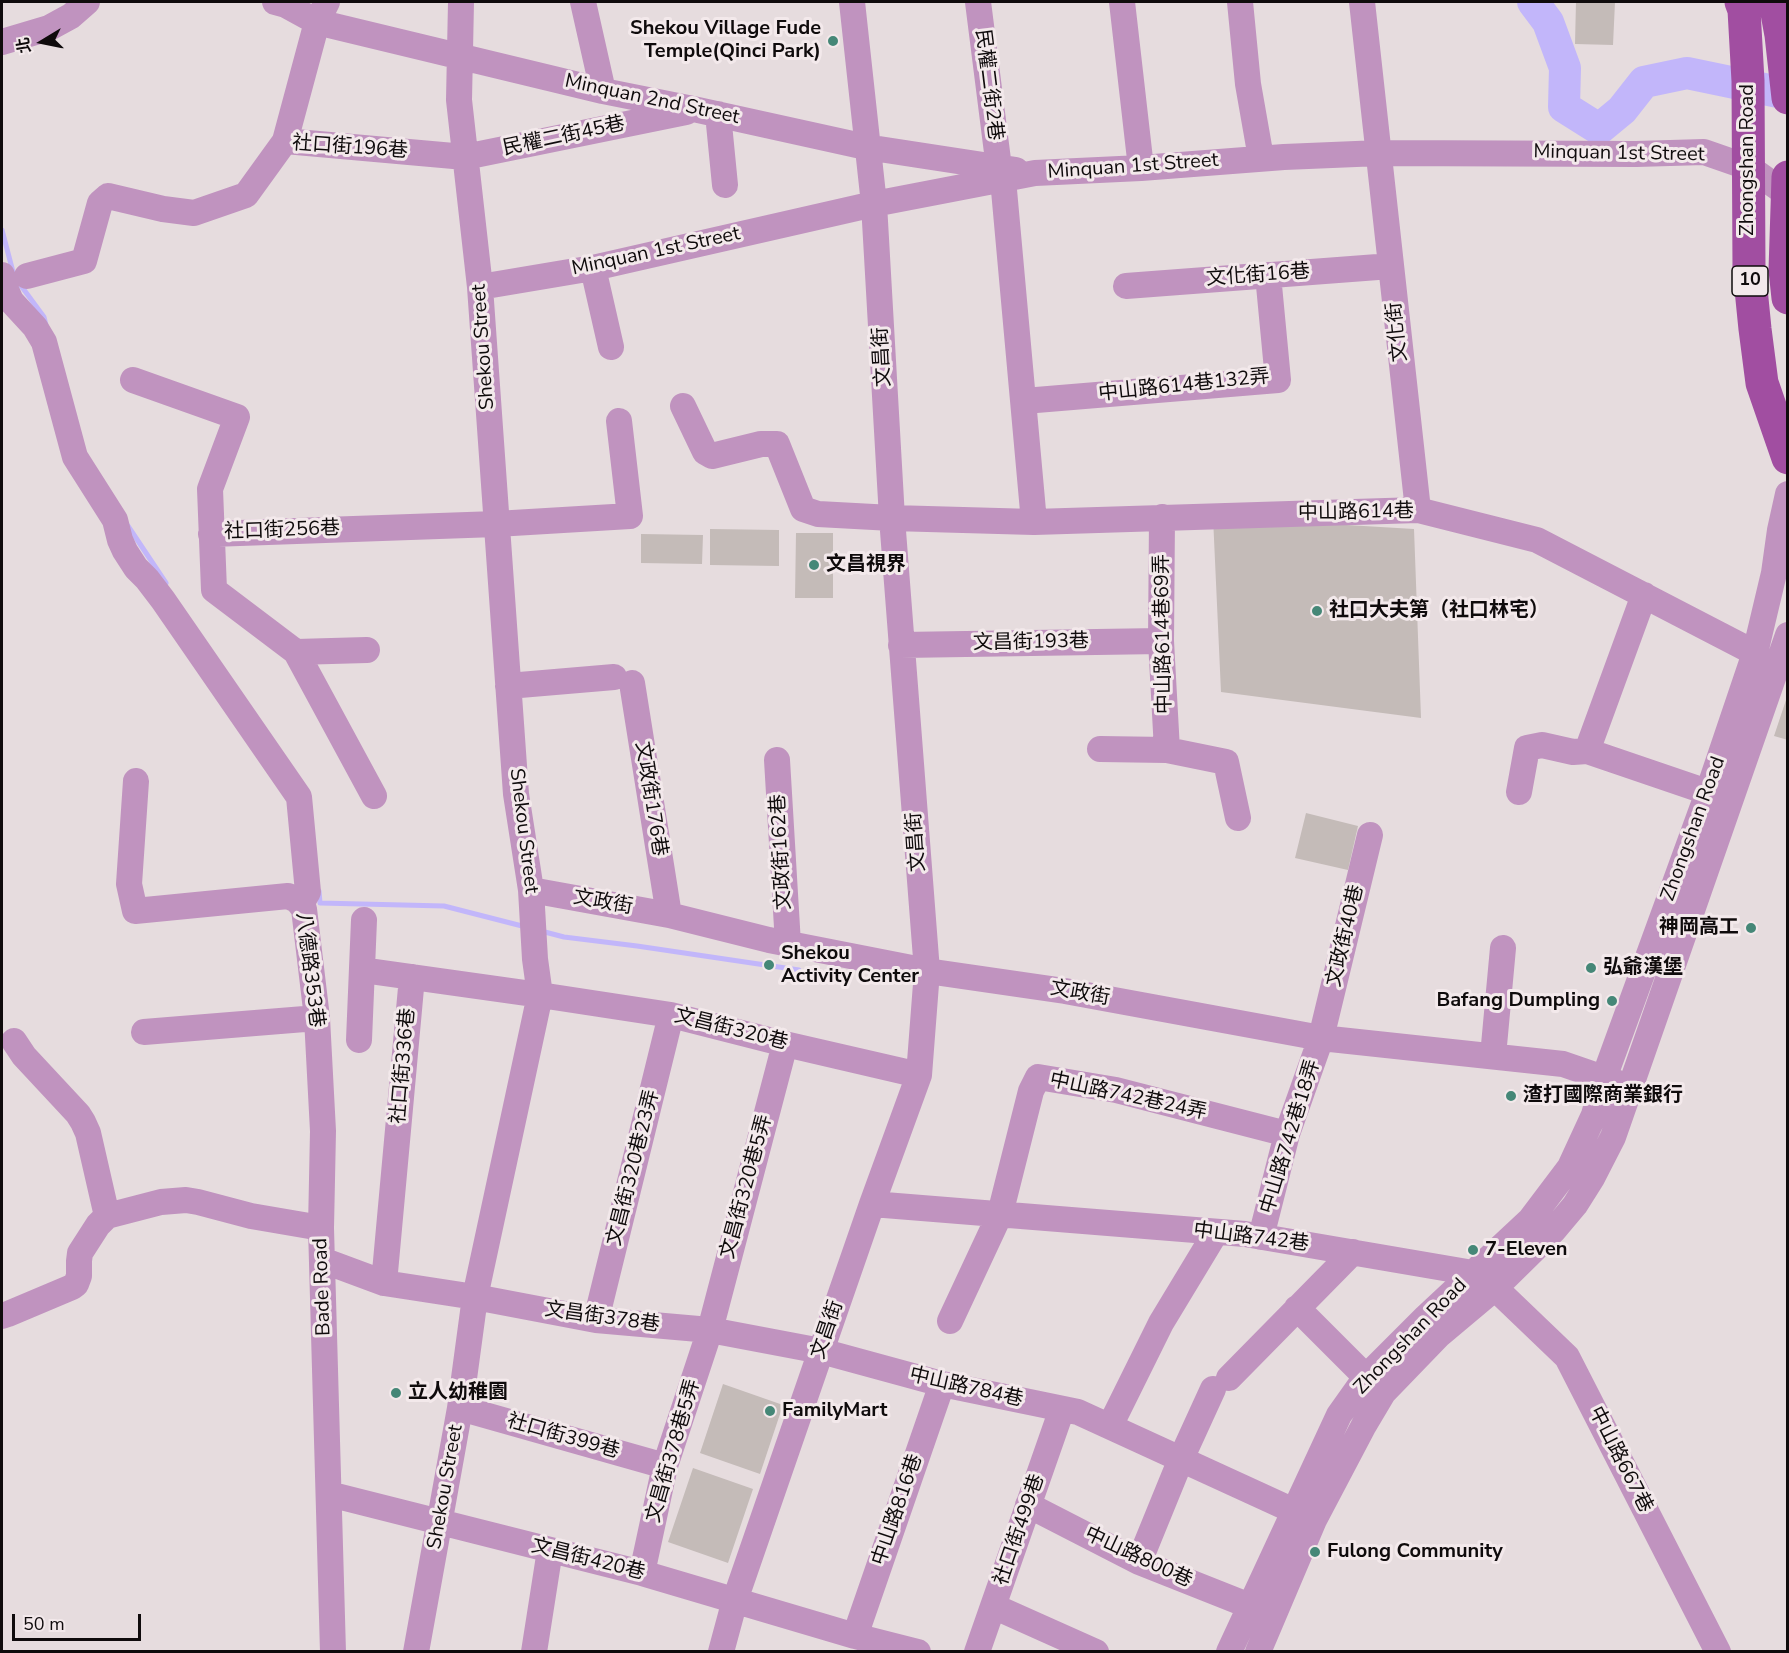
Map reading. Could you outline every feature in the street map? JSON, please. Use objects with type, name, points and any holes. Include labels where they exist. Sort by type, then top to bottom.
[{"type":"main road","name":"Zhongshan Road","points":[[1741,2],[1744,10],[1748,90],[1749,269],[1756,340],[1762,383],[1787,452]]},
{"type":"main road","name":"Zhongshan Road","points":[[1774,2],[1781,35],[1787,92]]},
{"type":"main road","name":"Zhongshan Road","points":[[1788,177],[1785,270],[1788,298]]},
{"type":"street","points":[[2,42],[49,28],[71,16],[87,2]]},
{"type":"street","name":"Minquan 2nd Street","points":[[275,2],[322,12],[460,56],[603,91],[1001,174]]},
{"type":"street","name":"Shekou Street","points":[[416,1652],[460,1408],[476,1298],[540,995],[531,890],[516,794],[480,286],[459,100],[461,2]]},
{"type":"street","points":[[584,2],[603,91]]},
{"type":"street","name":"文昌街","points":[[721,1652],[735,1600],[919,1075],[927,971],[892,518],[874,204],[852,2]]},
{"type":"street","name":"民權二街2巷","points":[[978,2],[1001,174]]},
{"type":"street","points":[[1122,2],[1141,168]]},
{"type":"street","points":[[1240,2],[1248,84],[1261,158]]},
{"type":"street","name":"文化街","points":[[1362,2],[1418,510]]},
{"type":"street","points":[[285,141],[322,12]]},
{"type":"street","points":[[708,112],[725,185]]},
{"type":"street","name":"民權二街45巷","points":[[465,157],[708,112]]},
{"type":"street","name":"社口街196巷","points":[[27,276],[84,261],[100,203],[108,196],[163,209],[194,213],[246,195],[285,141],[465,157]]},
{"type":"street","name":"Minquan 1st Street","points":[[480,286],[593,268],[1001,174],[1380,153],[1704,152],[1750,168],[1787,195]]},
{"type":"street","points":[[1001,174],[1034,522]]},
{"type":"street","name":"文化街16巷","points":[[1126,286],[1391,266]]},
{"type":"street","points":[[593,268],[611,347]]},
{"type":"street","points":[[2,275],[11,301],[29,320],[44,342],[75,457],[116,520],[125,551],[163,600],[299,797],[308,892],[301,904]]},
{"type":"street","name":"中山路614巷132弄","points":[[1024,401],[1278,380],[1268,275]]},
{"type":"street","points":[[133,380],[237,417],[210,489],[211,534]]},
{"type":"street","name":"中山路614巷","points":[[683,406],[705,452],[712,456],[761,444],[777,444],[803,509],[818,514],[1034,522],[1418,510],[1538,540],[1755,653]]},
{"type":"street","name":"社口街256巷","points":[[374,796],[296,652],[214,590],[211,534],[496,524],[630,516],[619,421]]},
{"type":"street","name":"Zhongshan Road","points":[[1258,1652],[1314,1520],[1383,1393],[1439,1335],[1495,1288],[1554,1230],[1575,1205],[1613,1137],[1720,796],[1774,573],[1788,494]]},
{"type":"street","name":"中山路614巷69弄","points":[[1162,517],[1161,641],[1167,750]]},
{"type":"street","points":[[1587,751],[1644,595]]},
{"type":"street","name":"Zhongshan Road","points":[[1229,1652],[1339,1414],[1366,1377],[1473,1272],[1530,1220],[1570,1167],[1594,1115],[1604,1078],[1788,635]]},
{"type":"street","name":"文昌街193巷","points":[[901,645],[1161,641]]},
{"type":"street","points":[[296,652],[368,650]]},
{"type":"street","name":"文政街176巷","points":[[508,686],[623,680],[669,915]]},
{"type":"street","points":[[1519,792],[1527,748],[1542,745],[1573,752],[1587,751],[1720,796]]},
{"type":"street","points":[[1100,749],[1167,750],[1226,762],[1238,818]]},
{"type":"street","name":"文政街162巷","points":[[777,760],[788,944]]},
{"type":"street","name":"八德路353巷","points":[[136,781],[129,884],[135,911],[288,896],[301,904],[306,914],[317,1018],[323,1131],[321,1228]]},
{"type":"street","name":"文政街40巷","points":[[1322,1038],[1370,835]]},
{"type":"street","name":"文政街","points":[[531,890],[669,915],[788,944],[927,971],[1065,991],[1322,1038],[1563,1064],[1630,1087]]},
{"type":"street","points":[[359,1040],[364,920]]},
{"type":"street","points":[[1494,1056],[1503,948]]},
{"type":"street","points":[[362,970],[540,995]]},
{"type":"street","name":"社口街336巷","points":[[384,1283],[412,977]]},
{"type":"street","name":"文昌街320巷","points":[[540,995],[671,1015],[919,1075]]},
{"type":"street","name":"文昌街320巷23弄","points":[[597,1320],[671,1015]]},
{"type":"street","points":[[144,1032],[317,1018]]},
{"type":"street","name":"中山路742巷18弄","points":[[1261,1237],[1287,1134],[1322,1038]]},
{"type":"street","points":[[2,1316],[76,1284],[79,1276],[80,1253],[98,1225],[107,1216],[88,1133],[83,1122],[24,1056],[14,1041]]},
{"type":"street","name":"文昌街320巷5弄","points":[[710,1330],[785,1044]]},
{"type":"street","name":"中山路742巷24弄","points":[[1000,1214],[1031,1091],[1038,1077],[1116,1090],[1287,1134]]},
{"type":"street","name":"Bade Road","points":[[107,1216],[161,1202],[186,1200],[251,1216],[321,1228],[333,1652]]},
{"type":"street","name":"中山路742巷","points":[[872,1204],[1261,1237],[1473,1272],[1495,1288]]},
{"type":"street","points":[[950,1321],[1000,1214]]},
{"type":"street","points":[[1110,1426],[1161,1323],[1216,1232]]},
{"type":"street","points":[[1139,1562],[1181,1459],[1221,1384],[1353,1252]]},
{"type":"street","name":"文昌街378巷","points":[[322,1260],[384,1283],[597,1320],[710,1330],[821,1351]]},
{"type":"street","name":"中山路667巷","points":[[1495,1288],[1567,1357],[1718,1652]]},
{"type":"street","points":[[1298,1308],[1366,1377]]},
{"type":"street","name":"文昌街378巷5弄","points":[[642,1573],[665,1466],[710,1330]]},
{"type":"street","name":"中山路784巷","points":[[821,1351],[942,1384],[1078,1412],[1294,1511]]},
{"type":"street","name":"中山路816巷","points":[[855,1636],[942,1384]]},
{"type":"street","name":"社口街399巷","points":[[460,1408],[665,1466]]},
{"type":"street","name":"社口街499巷","points":[[977,1652],[1062,1409]]},
{"type":"street","name":"文昌街420巷","points":[[329,1494],[642,1573],[735,1600]]},
{"type":"street","name":"中山路800巷","points":[[1028,1505],[1139,1562],[1250,1606]]},
{"type":"street","points":[[534,1652],[550,1550]]},
{"type":"street","points":[[735,1600],[855,1636],[918,1652]]},
{"type":"street","points":[[993,1606],[1096,1652]]},
{"type":"building","points":[[1576,2],[1615,2],[1613,45],[1575,44]]},
{"type":"building","name":"社口大夫第（社口林宅）","points":[[1213,517],[1414,529],[1421,718],[1221,692]]},
{"type":"building","points":[[710,529],[779,530],[779,566],[710,565]]},
{"type":"building","name":"文昌視界","points":[[796,533],[833,533],[833,598],[795,598]]},
{"type":"building","points":[[641,534],[703,535],[702,564],[641,563]]},
{"type":"building","points":[[1788,694],[1788,740],[1774,736]]},
{"type":"building","points":[[1306,813],[1358,826],[1348,870],[1295,858]]},
{"type":"building","points":[[723,1384],[783,1405],[760,1474],[700,1453]]},
{"type":"building","points":[[693,1468],[753,1489],[728,1563],[668,1542]]},
{"type":"waterway","points":[[1533,2],[1548,22],[1565,68],[1564,107],[1599,129],[1622,110],[1644,82],[1687,73],[1788,94]]},
{"type":"waterway","points":[[2,230],[13,272]]},
{"type":"waterway","points":[[19,283],[44,317],[46,325]]},
{"type":"waterway","points":[[128,526],[166,583]]},
{"type":"waterway","points":[[319,891],[320,903],[444,906],[526,927]]},
{"type":"waterway","points":[[541,931],[564,937],[799,970]]},
{"type":"place","name":"Shekou Village Fude Temple(Qinci Park)","points":[[833,41]]},
{"type":"place","name":"文昌視界","points":[[814,565]]},
{"type":"place","name":"社口大夫第（社口林宅）","points":[[1317,611]]},
{"type":"place","name":"神岡高工","points":[[1751,928]]},
{"type":"place","name":"Shekou Activity Center","points":[[769,965]]},
{"type":"place","name":"弘爺漢堡","points":[[1591,968]]},
{"type":"place","name":"Bafang Dumpling","points":[[1612,1001]]},
{"type":"place","name":"渣打國際商業銀行","points":[[1511,1096]]},
{"type":"place","name":"7-Eleven","points":[[1473,1250]]},
{"type":"place","name":"立人幼稚園","points":[[396,1393]]},
{"type":"place","name":"FamilyMart","points":[[770,1411]]},
{"type":"place","name":"Fulong Community","points":[[1315,1552]]}]
